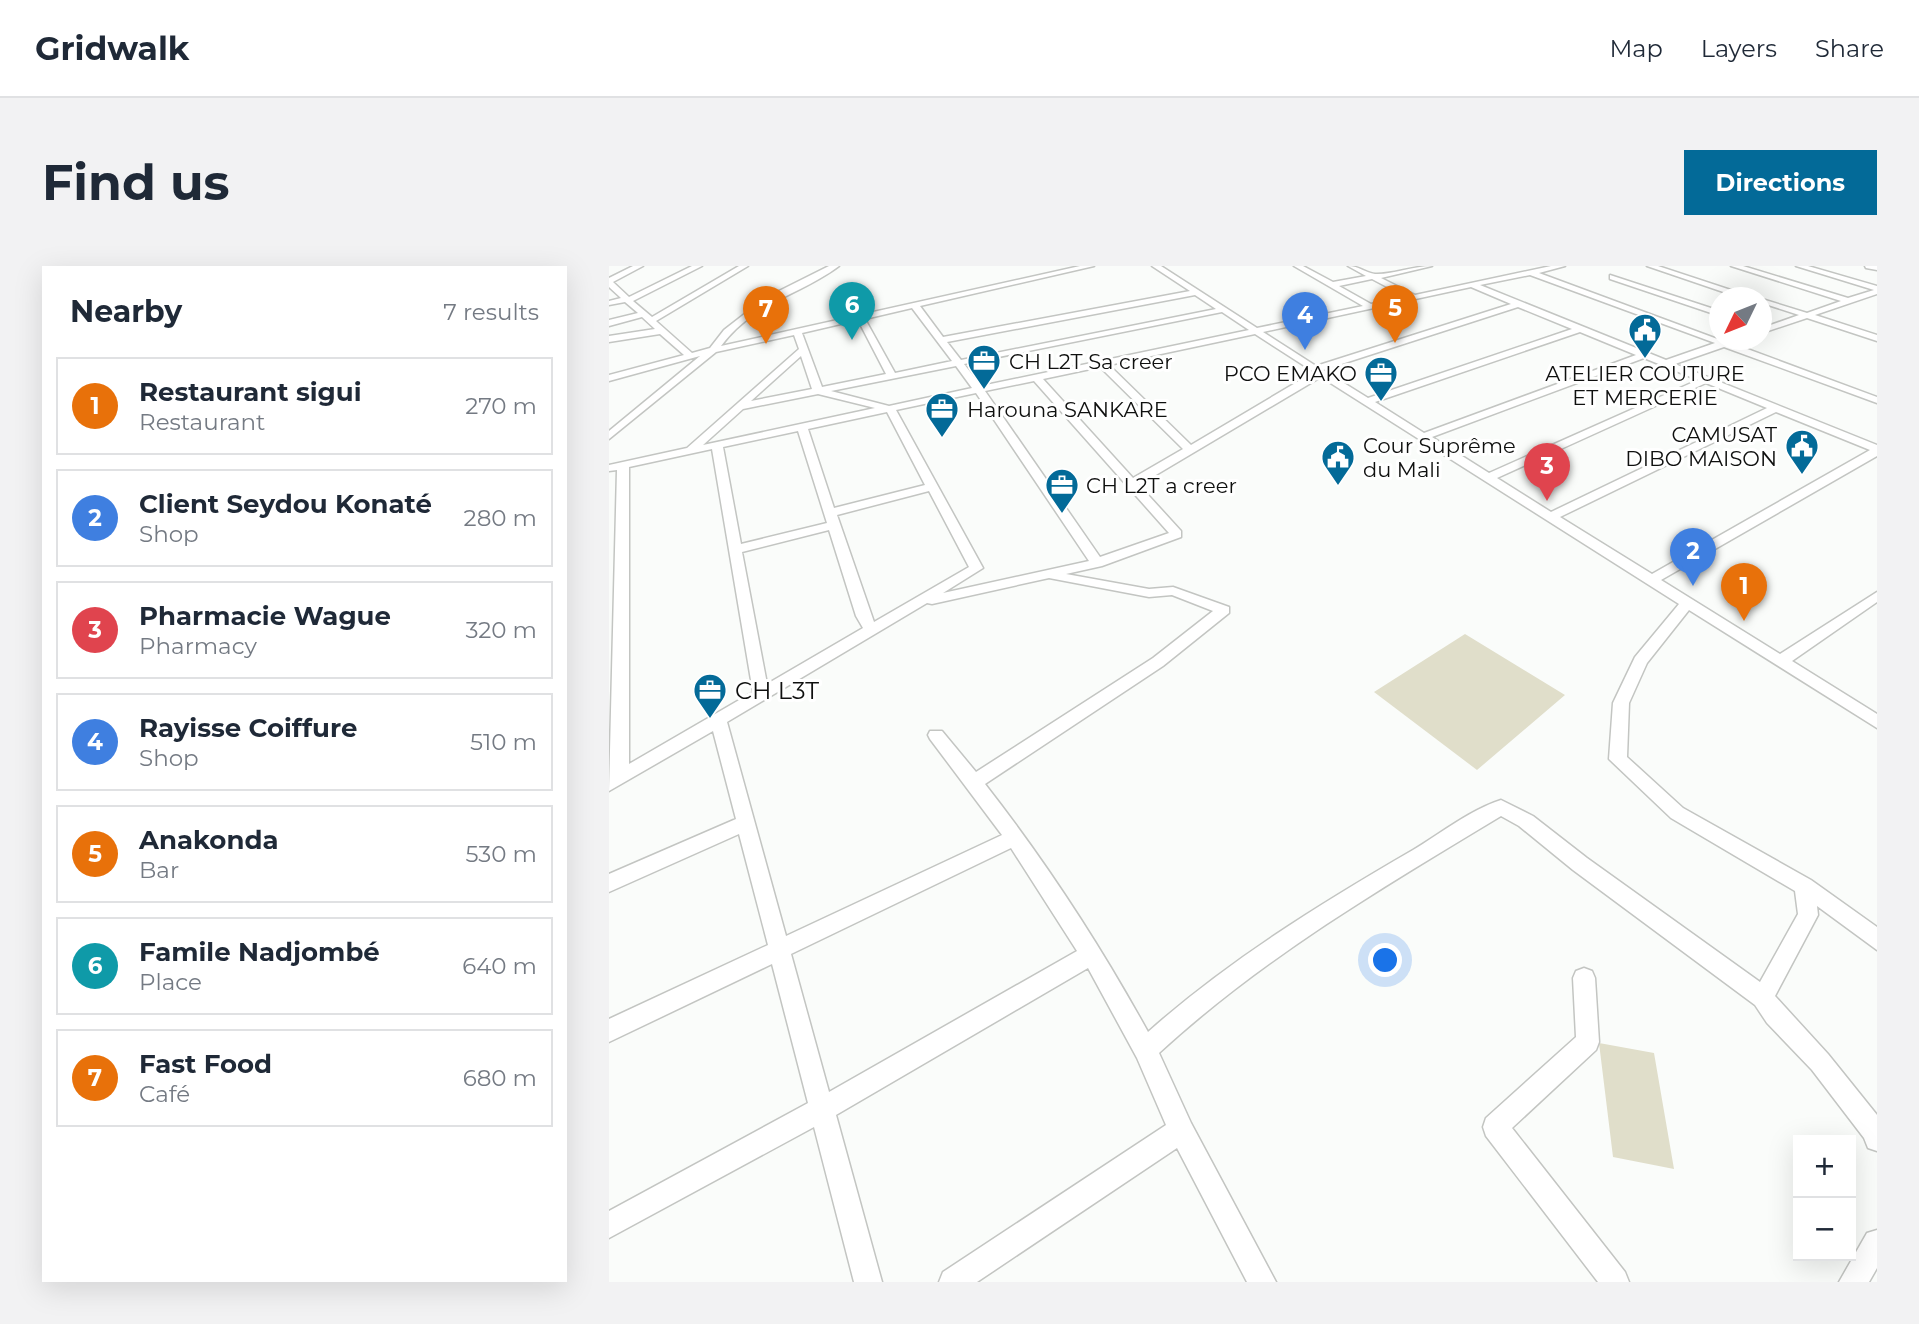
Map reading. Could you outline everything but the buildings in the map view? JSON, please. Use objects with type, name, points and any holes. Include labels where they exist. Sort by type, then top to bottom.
[{"type":"street","points":[[639,266],[610,284],[691,357]]},
{"type":"street","points":[[609,303],[627,299],[698,266]]},
{"type":"street","points":[[609,323],[647,317],[744,266]]},
{"type":"street","points":[[609,436],[713,350],[727,332],[768,300],[835,266]]},
{"type":"street","points":[[609,378],[713,350],[1090,266]]},
{"type":"street","points":[[1156,266],[1260,331],[1317,371],[1877,723]]},
{"type":"street","points":[[1298,266],[1371,307]]},
{"type":"street","points":[[1352,266],[1415,298]]},
{"type":"street","points":[[614,780],[616,466],[1037,378],[1104,360],[1260,331],[1541,268],[1561,266]]},
{"type":"street","points":[[1651,266],[1717,287]]},
{"type":"street","points":[[1735,266],[1849,300]]},
{"type":"street","points":[[1800,266],[1877,289]]},
{"type":"street","points":[[1869,266],[1877,268]]},
{"type":"street","points":[[1331,285],[1412,267],[1427,270]]},
{"type":"street","points":[[1532,272],[1709,337]]},
{"type":"street","points":[[1612,277],[1709,310]]},
{"type":"street","points":[[1447,283],[1458,288]]},
{"type":"street","points":[[1472,285],[1877,450]]},
{"type":"street","points":[[1772,327],[1877,289]]},
{"type":"street","points":[[739,407],[958,363],[1198,292]]},
{"type":"street","points":[[1132,484],[1317,371],[1518,304]]},
{"type":"street","points":[[1772,304],[1877,338]]},
{"type":"street","points":[[915,306],[979,390],[1097,564]]},
{"type":"street","points":[[942,340],[1073,328],[1226,309]]},
{"type":"street","points":[[861,318],[892,376]]},
{"type":"street","points":[[1073,328],[1092,346]]},
{"type":"street","points":[[1367,402],[1579,329]]},
{"type":"street","points":[[609,339],[662,331]]},
{"type":"street","points":[[799,332],[818,391]]},
{"type":"street","points":[[691,450],[805,348]]},
{"type":"street","points":[[1665,364],[1709,348]]},
{"type":"street","points":[[1743,350],[1877,400]]},
{"type":"street","points":[[1423,437],[1643,355]]},
{"type":"street","points":[[1104,360],[1190,450]]},
{"type":"street","points":[[912,606],[1020,579],[1097,564],[1177,534],[1037,378]]},
{"type":"street","points":[[1488,478],[1706,380]]},
{"type":"street","points":[[614,780],[976,568],[890,409],[818,391]]},
{"type":"street","points":[[1550,517],[1775,408]]},
{"type":"street","points":[[802,427],[863,616],[871,629]]},
{"type":"street","points":[[717,444],[761,695]]},
{"type":"street","points":[[1651,580],[1877,450]]},
{"type":"street","points":[[734,550],[932,487]]},
{"type":"street","points":[[975,782],[1158,662],[1224,610],[1173,591],[1149,593],[1048,575]]},
{"type":"street","points":[[1780,661],[1877,596]]},
{"type":"street","points":[[1687,603],[1640,661],[1621,703],[1618,759],[1677,813],[1804,886],[1846,914],[1877,940]]},
{"type":"street","points":[[718,719],[868,1282]]},
{"type":"street","points":[[936,735],[1015,837],[1090,955],[1145,1050],[1181,1130],[1262,1282]]},
{"type":"street","points":[[1145,1050],[1182,1014],[1318,917],[1501,807],[1526,821],[1580,864],[1763,997],[1775,1015],[1820,1062],[1875,1132],[1877,1139]]},
{"type":"street","points":[[609,883],[746,824]]},
{"type":"street","points":[[609,1031],[1015,837]]},
{"type":"street","points":[[1763,997],[1808,915],[1804,886]]},
{"type":"street","points":[[609,1225],[823,1109],[1090,955]]},
{"type":"street","points":[[1584,978],[1588,1042],[1495,1126],[1615,1282]]},
{"type":"street","points":[[953,1282],[1181,1130]]},
{"type":"street","points":[[1853,1282],[1877,1243]]},
{"type":"shaded area","points":[[1465,634],[1565,695],[1477,770],[1374,692]]},
{"type":"shaded area","points":[[1599,1043],[1654,1053],[1674,1169],[1613,1157]]},
{"type":"place","name":"Famile Nadjombé","points":[[852,340]]},
{"type":"place","name":"Anakonda","points":[[1395,343]]},
{"type":"place","name":"Fast Food","points":[[766,344]]},
{"type":"place","name":"Rayisse Coiffure","points":[[1305,350]]},
{"type":"place","name":"ATELIER COUTURE ET MERCERIE","points":[[1645,360]]},
{"type":"place","name":"CH L2T Sa creer","points":[[984,391]]},
{"type":"place","name":"PCO EMAKO","points":[[1381,403]]},
{"type":"place","name":"Harouna SANKARE","points":[[942,439]]},
{"type":"place","name":"CAMUSAT DIBO MAISON","points":[[1802,476]]},
{"type":"place","name":"Cour Suprême du Mali","points":[[1338,487]]},
{"type":"place","name":"Pharmacie Wague","points":[[1547,501]]},
{"type":"place","name":"CH L2T a creer","points":[[1062,515]]},
{"type":"place","name":"Client Seydou Konaté","points":[[1693,586]]},
{"type":"place","name":"Restaurant sigui","points":[[1744,621]]},
{"type":"place","name":"CH L3T","points":[[710,720]]}]
